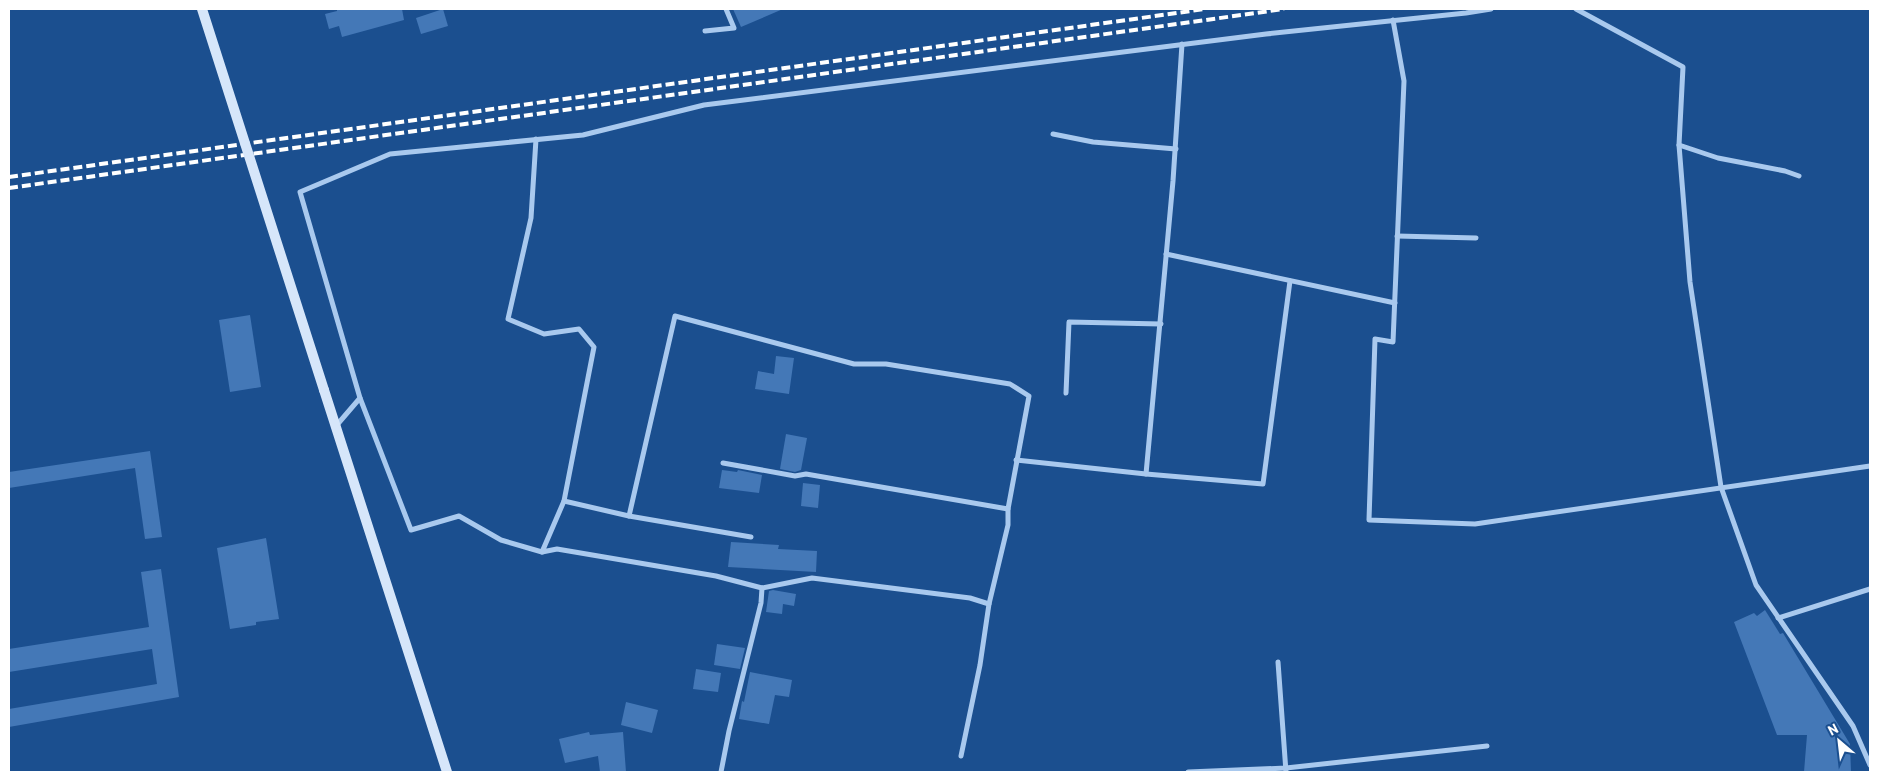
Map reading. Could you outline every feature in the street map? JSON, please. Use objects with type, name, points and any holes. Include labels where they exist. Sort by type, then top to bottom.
[{"type":"main road","points":[[202,9],[447,772]]},
{"type":"street","points":[[705,31],[734,28],[726,9]]},
{"type":"street","points":[[989,604],[970,598],[812,578],[762,588],[716,576],[557,549],[542,552],[501,540],[459,516],[411,530],[360,398],[300,192],[390,154],[583,135],[704,105],[1182,44],[1491,9]]},
{"type":"street","points":[[1576,9],[1683,67],[1679,145],[1690,282],[1721,487],[1756,585],[1853,726],[1870,765]]},
{"type":"street","points":[[1393,20],[1404,80],[1395,304],[1393,342],[1375,339],[1369,520],[1475,524],[1870,466]]},
{"type":"street","points":[[1146,474],[1176,149],[1182,44]]},
{"type":"street","points":[[1053,134],[1093,142],[1176,149]]},
{"type":"street","points":[[536,140],[531,218],[508,319],[544,334],[579,329],[594,347],[564,501],[542,552]]},
{"type":"street","points":[[1679,145],[1718,158],[1785,171],[1799,176]]},
{"type":"street","points":[[1397,236],[1476,238]]},
{"type":"street","points":[[1166,254],[1395,304]]},
{"type":"street","points":[[1016,460],[1263,484],[1290,281]]},
{"type":"street","points":[[629,516],[676,316],[854,364],[886,364],[1010,384],[1029,396],[1008,509],[1008,525],[989,604],[980,665],[960,756]]},
{"type":"street","points":[[1066,393],[1070,322],[1161,324]]},
{"type":"street","points":[[335,426],[360,398]]},
{"type":"street","points":[[723,463],[794,476],[806,474],[1008,509]]},
{"type":"street","points":[[564,501],[629,516],[751,537]]},
{"type":"street","points":[[721,772],[729,731],[761,602],[762,588]]},
{"type":"street","points":[[1778,618],[1870,589]]},
{"type":"street","points":[[1278,662],[1286,770]]},
{"type":"street","points":[[1188,772],[1286,770],[1487,746]]},
{"type":"building","points":[[337,9],[402,9],[404,20],[342,37],[339,26],[329,29],[325,14],[337,11]]},
{"type":"building","points":[[443,9],[448,26],[421,34],[416,18]]},
{"type":"building","points":[[733,9],[783,9],[741,27]]},
{"type":"building","points":[[250,315],[261,387],[230,392],[219,320]]},
{"type":"building","points":[[776,356],[794,358],[789,394],[755,389],[758,371],[774,374]]},
{"type":"building","points":[[786,434],[807,438],[801,470],[795,472],[780,469]]},
{"type":"building","points":[[150,451],[162,537],[145,539],[135,468],[9,488],[9,472]]},
{"type":"building","points":[[722,470],[737,472],[738,470],[762,475],[759,493],[719,488]]},
{"type":"building","points":[[803,483],[820,485],[818,508],[801,506]]},
{"type":"building","points":[[266,538],[279,619],[256,622],[256,625],[230,629],[217,548]]},
{"type":"building","points":[[731,542],[779,545],[778,549],[817,551],[816,572],[728,567]]},
{"type":"building","points":[[161,569],[179,697],[9,727],[9,709],[157,684],[152,649],[9,672],[9,649],[149,627],[141,572]]},
{"type":"building","points":[[769,591],[796,594],[794,606],[783,604],[782,614],[766,612]]},
{"type":"building","points":[[1765,610],[1780,634],[1783,633],[1850,744],[1851,772],[1804,772],[1807,735],[1777,735],[1734,622],[1754,613],[1757,616]]},
{"type":"building","points":[[717,644],[745,648],[740,669],[714,665]]},
{"type":"building","points":[[696,669],[721,673],[718,692],[693,689]]},
{"type":"building","points":[[750,672],[792,680],[789,697],[775,695],[769,724],[739,719]]},
{"type":"building","points":[[626,702],[658,710],[652,733],[621,725]]},
{"type":"building","points":[[589,732],[590,735],[623,732],[626,772],[600,772],[598,756],[565,763],[559,739]]},
{"type":"railway","points":[[9,177],[1205,9]]},
{"type":"railway","points":[[9,188],[1284,9]]}]
